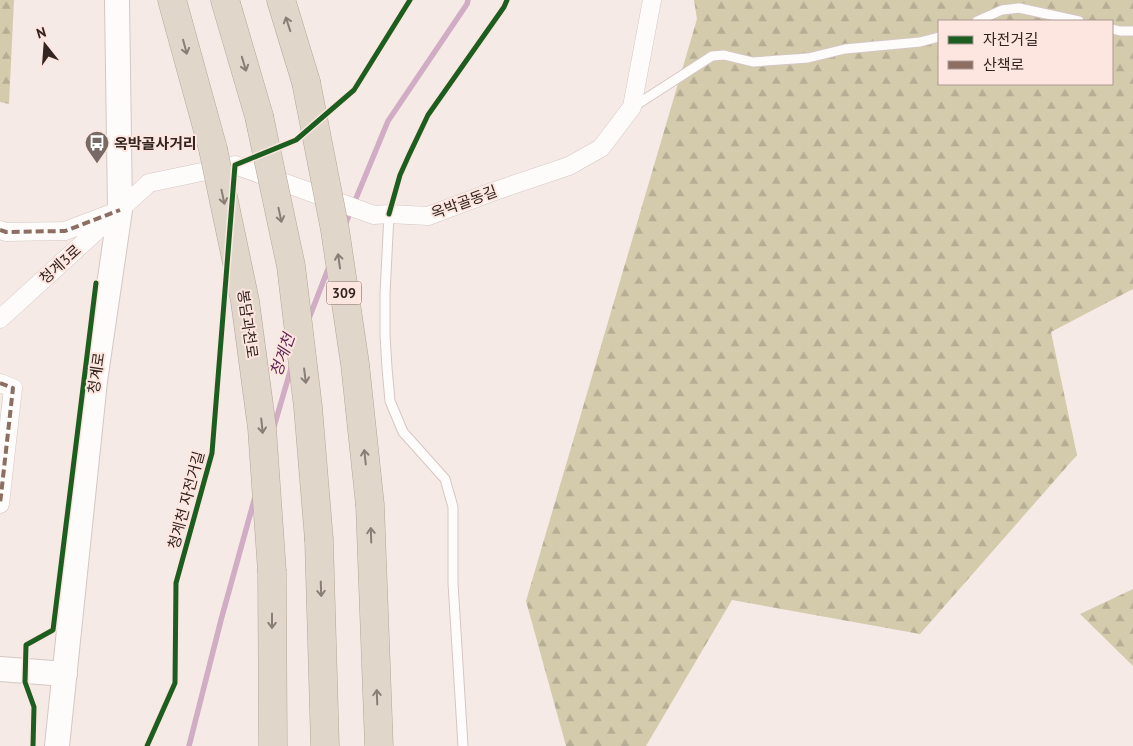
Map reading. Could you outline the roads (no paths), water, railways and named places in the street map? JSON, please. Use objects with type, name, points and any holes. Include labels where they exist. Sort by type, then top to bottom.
[{"type":"highway","name":"봉담과천로","points":[[172,0],[222,161],[248,320],[262,428],[272,572],[273,746]]},
{"type":"highway","points":[[225,0],[260,116],[291,266],[308,407],[320,540],[325,746]]},
{"type":"highway","name":"309","points":[[280,0],[306,82],[335,230],[355,364],[370,505],[379,743]]},
{"type":"street","name":"청계로","points":[[57,746],[94,381],[120,210],[117,0]]},
{"type":"street","name":"옥박골동길","points":[[222,161],[382,214],[428,216],[569,166],[601,148],[632,107],[652,0]]},
{"type":"street","points":[[0,230],[6,232],[65,231],[120,210],[149,183],[222,161]]},
{"type":"street","name":"청계3로","points":[[0,319],[120,210]]},
{"type":"street","points":[[0,383],[12,388],[0,504]]},
{"type":"street","points":[[0,669],[65,674]]},
{"type":"lane","points":[[979,20],[1002,10],[1019,8],[1074,20]]},
{"type":"lane","points":[[1113,29],[1120,32],[1133,30]]},
{"type":"lane","points":[[632,107],[712,56],[724,55],[753,62],[762,62],[808,58],[845,49],[920,42],[938,37]]},
{"type":"lane","points":[[382,214],[387,368],[390,401],[403,432],[446,479],[453,507],[453,584],[463,746]]},
{"type":"waterway","name":"청계천","points":[[345,225],[388,121],[468,0]]},
{"type":"waterway","name":"청계천","points":[[308,321],[330,264]]},
{"type":"waterway","name":"청계천","points":[[273,430],[292,365]]},
{"type":"waterway","name":"청계천","points":[[189,746],[255,497]]},
{"type":"place","name":"옥박골사거리","points":[[97,164]]}]
